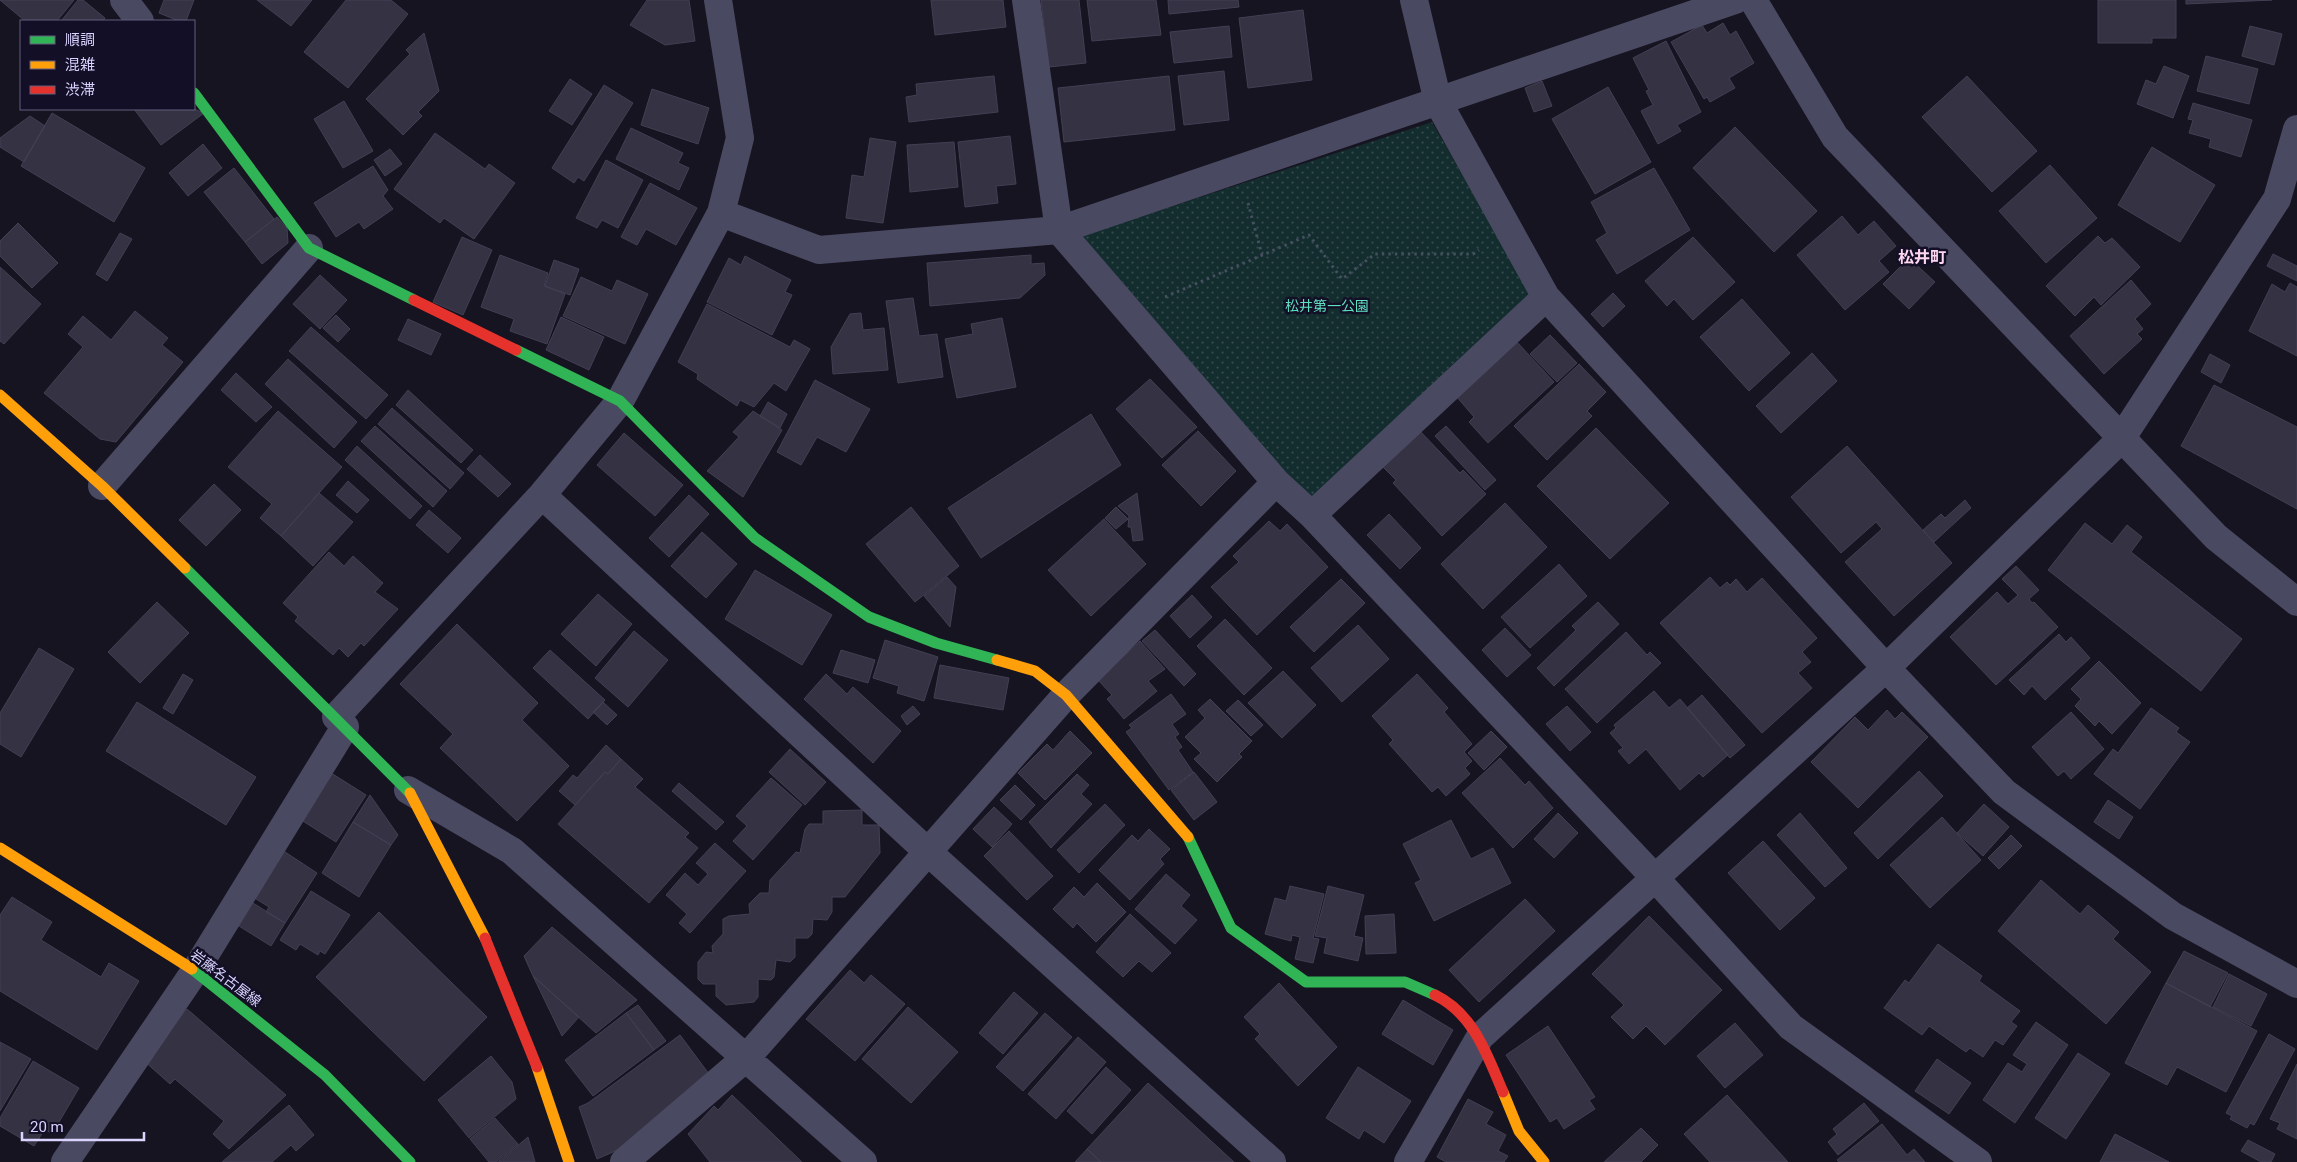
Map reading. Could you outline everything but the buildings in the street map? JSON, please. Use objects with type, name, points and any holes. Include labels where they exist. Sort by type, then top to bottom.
[{"type":"street","points":[[124,0],[139,20]]},
{"type":"street","points":[[65,1162],[195,971],[340,722],[542,495],[620,401],[721,213],[740,138],[718,0]]},
{"type":"street","points":[[1026,0],[1059,230],[1276,482],[1312,515],[1655,878],[1791,1027],[1978,1162]]},
{"type":"street","points":[[1414,0],[1438,102],[1546,297],[1886,668],[2004,792],[2173,916],[2297,984]]},
{"type":"street","points":[[721,213],[819,250],[1059,230],[1735,0]]},
{"type":"street","points":[[1753,0],[1835,137],[2216,537],[2297,602]]},
{"type":"street","points":[[195,94],[309,248],[620,401],[755,538],[869,618],[936,643],[1035,671],[1066,695],[1189,838],[1231,928],[1306,982],[1405,982],[1450,1002],[1480,1037],[1519,1132],[1544,1162]]},
{"type":"street","points":[[1408,1162],[1480,1037],[1886,668],[2121,439],[2287,204],[2297,129]]},
{"type":"street","points":[[102,486],[309,248]]},
{"type":"street","points":[[1312,515],[1546,297]]},
{"type":"street","points":[[0,396],[102,486],[408,790],[512,851],[747,1057],[863,1162]]},
{"type":"street","points":[[624,1162],[747,1057],[1066,695],[1276,482]]},
{"type":"street","points":[[542,495],[928,852],[1272,1162]]},
{"type":"street","points":[[408,790],[481,929],[534,1058],[569,1162]]},
{"type":"street","name":"岩藤名古屋線","points":[[0,848],[195,971],[325,1075],[410,1162]]},
{"type":"path","points":[[1239,169],[1262,255]]},
{"type":"path","points":[[1130,312],[1309,235],[1342,279],[1375,254],[1473,254],[1510,232]]},
{"type":"green space","name":"松井第一公園","points":[[1432,122],[1538,305],[1312,515],[1080,236]]},
{"type":"traffic: fast","points":[[195,94],[309,248],[414,300]]},
{"type":"traffic: fast","points":[[516,350],[620,401],[755,538],[869,617],[936,643],[997,660]]},
{"type":"traffic: fast","points":[[185,568],[410,793]]},
{"type":"traffic: fast","points":[[1188,837],[1231,928],[1306,982],[1405,982],[1435,995]]},
{"type":"traffic: fast","points":[[192,969],[325,1075],[410,1162]]},
{"type":"traffic: slow","points":[[0,395],[102,486],[185,568]]},
{"type":"traffic: slow","points":[[997,660],[1035,671],[1066,695],[1188,837]]},
{"type":"traffic: slow","points":[[410,793],[485,938]]},
{"type":"traffic: slow","points":[[0,848],[192,969]]},
{"type":"traffic: slow","points":[[537,1067],[569,1162]]},
{"type":"traffic: slow","points":[[1503,1092],[1519,1131],[1544,1162]]},
{"type":"traffic: jam","points":[[414,300],[516,350]]},
{"type":"traffic: jam","points":[[485,938],[537,1067]]},
{"type":"traffic: jam","points":[[1435,995],[1460,1013],[1469,1024],[1485,1050],[1503,1092]]},
{"type":"district","name":"松井町","points":[[1922,257]]}]
